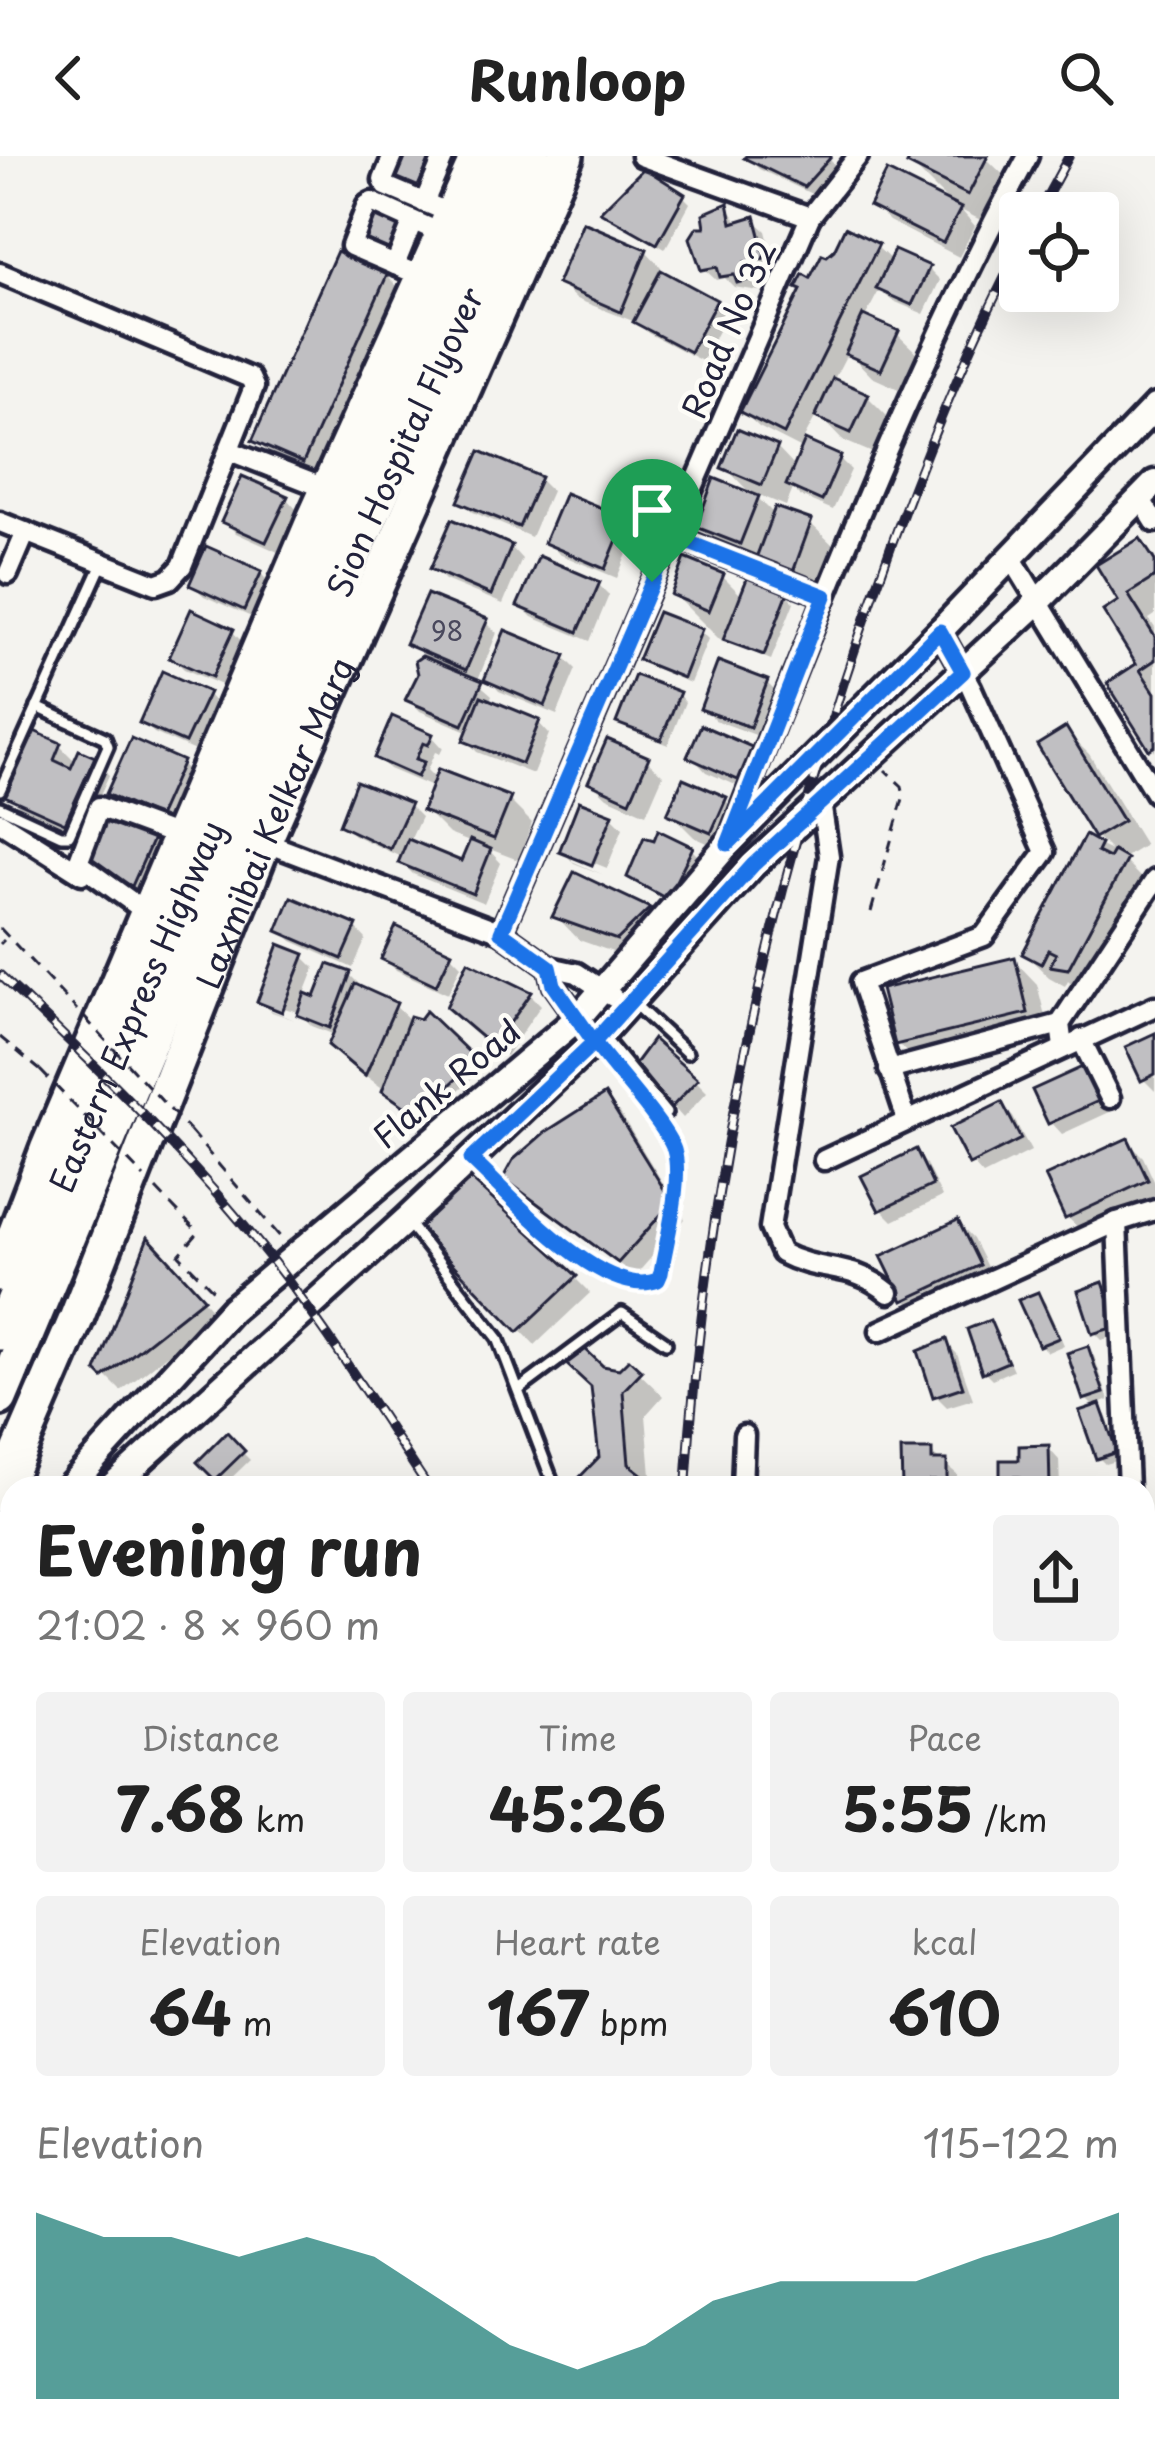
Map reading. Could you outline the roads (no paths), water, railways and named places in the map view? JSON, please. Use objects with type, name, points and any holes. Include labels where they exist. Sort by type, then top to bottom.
[{"type":"highway","name":"Sion Hospital Flyover","points":[[240,793],[534,156]]},
{"type":"highway","name":"Laxmibai Kelkar Marg","points":[[8,1476],[137,1179],[261,848],[566,156]]},
{"type":"highway","points":[[0,1398],[47,1150],[327,489],[409,271],[433,218],[475,157]]},
{"type":"highway","name":"Sion Hospital Flyover","points":[[240,793],[475,157]]},
{"type":"highway","points":[[183,831],[240,793],[261,848]]},
{"type":"highway","name":"Eastern Express Highway","points":[[19,1287],[51,1241],[240,793]]},
{"type":"highway","points":[[47,1150],[51,1241]]},
{"type":"highway","points":[[51,1241],[137,1179]]},
{"type":"highway","points":[[0,1333],[19,1287]]},
{"type":"street","points":[[393,156],[383,183],[433,218]]},
{"type":"street","points":[[641,156],[810,217]]},
{"type":"street","name":"Road No 32","points":[[501,932],[810,217],[859,156]]},
{"type":"street","points":[[728,844],[825,596],[964,274],[1028,156]]},
{"type":"street","points":[[409,271],[354,248],[350,242],[369,202],[433,218]]},
{"type":"street","points":[[0,273],[250,378],[254,387],[182,566],[170,579],[156,584],[0,522]]},
{"type":"street","name":"Flank Road","points":[[79,1476],[232,1309],[578,1018],[728,844],[1155,407]]},
{"type":"street","points":[[230,451],[327,489]]},
{"type":"street","points":[[1148,491],[1155,522]]},
{"type":"street","points":[[123,1476],[598,1038],[753,865],[1038,602],[1148,491]]},
{"type":"street","points":[[8,574],[26,532]]},
{"type":"street","points":[[672,536],[825,596]]},
{"type":"street","points":[[1011,557],[1148,766],[1155,794]]},
{"type":"street","points":[[907,1120],[861,982],[984,936],[1045,852],[940,631]]},
{"type":"street","points":[[821,802],[829,856],[770,1228],[781,1253],[819,1269],[846,1268],[871,1278],[889,1293]]},
{"type":"street","points":[[144,918],[78,863],[99,807],[183,831]]},
{"type":"street","points":[[0,822],[144,918]]},
{"type":"street","points":[[261,848],[501,932],[550,967],[577,973],[629,1004]]},
{"type":"street","points":[[889,1070],[1060,1024],[1155,880]]},
{"type":"street","points":[[550,967],[554,985],[598,1038]]},
{"type":"street","points":[[824,1160],[1155,1006]]},
{"type":"street","points":[[1060,1024],[1110,1098]]},
{"type":"street","points":[[880,1331],[1117,1222],[1155,1210]]},
{"type":"street","points":[[1117,1222],[1128,1476]]},
{"type":"street","points":[[742,1476],[744,1435]]},
{"type":"lane","points":[[0,790],[102,564]]},
{"type":"lane","points":[[0,807],[61,836],[69,835],[108,746],[105,738],[37,707]]},
{"type":"lane","points":[[629,1004],[686,1053]]},
{"type":"lane","points":[[598,1038],[666,1113]]},
{"type":"lane","points":[[471,1159],[581,1260],[624,1281],[650,1284],[658,1280],[676,1175],[674,1150],[598,1038]]},
{"type":"lane","points":[[406,1220],[498,1338],[550,1476]]},
{"type":"lane","points":[[520,1389],[622,1313],[665,1342]]},
{"type":"railway","points":[[1049,192],[1069,156]]},
{"type":"railway","points":[[687,1476],[709,1259],[749,1033],[775,921],[838,700],[875,591],[960,373],[999,289]]},
{"type":"railway","points":[[0,975],[164,1136],[226,1204],[323,1330],[421,1476]]}]
